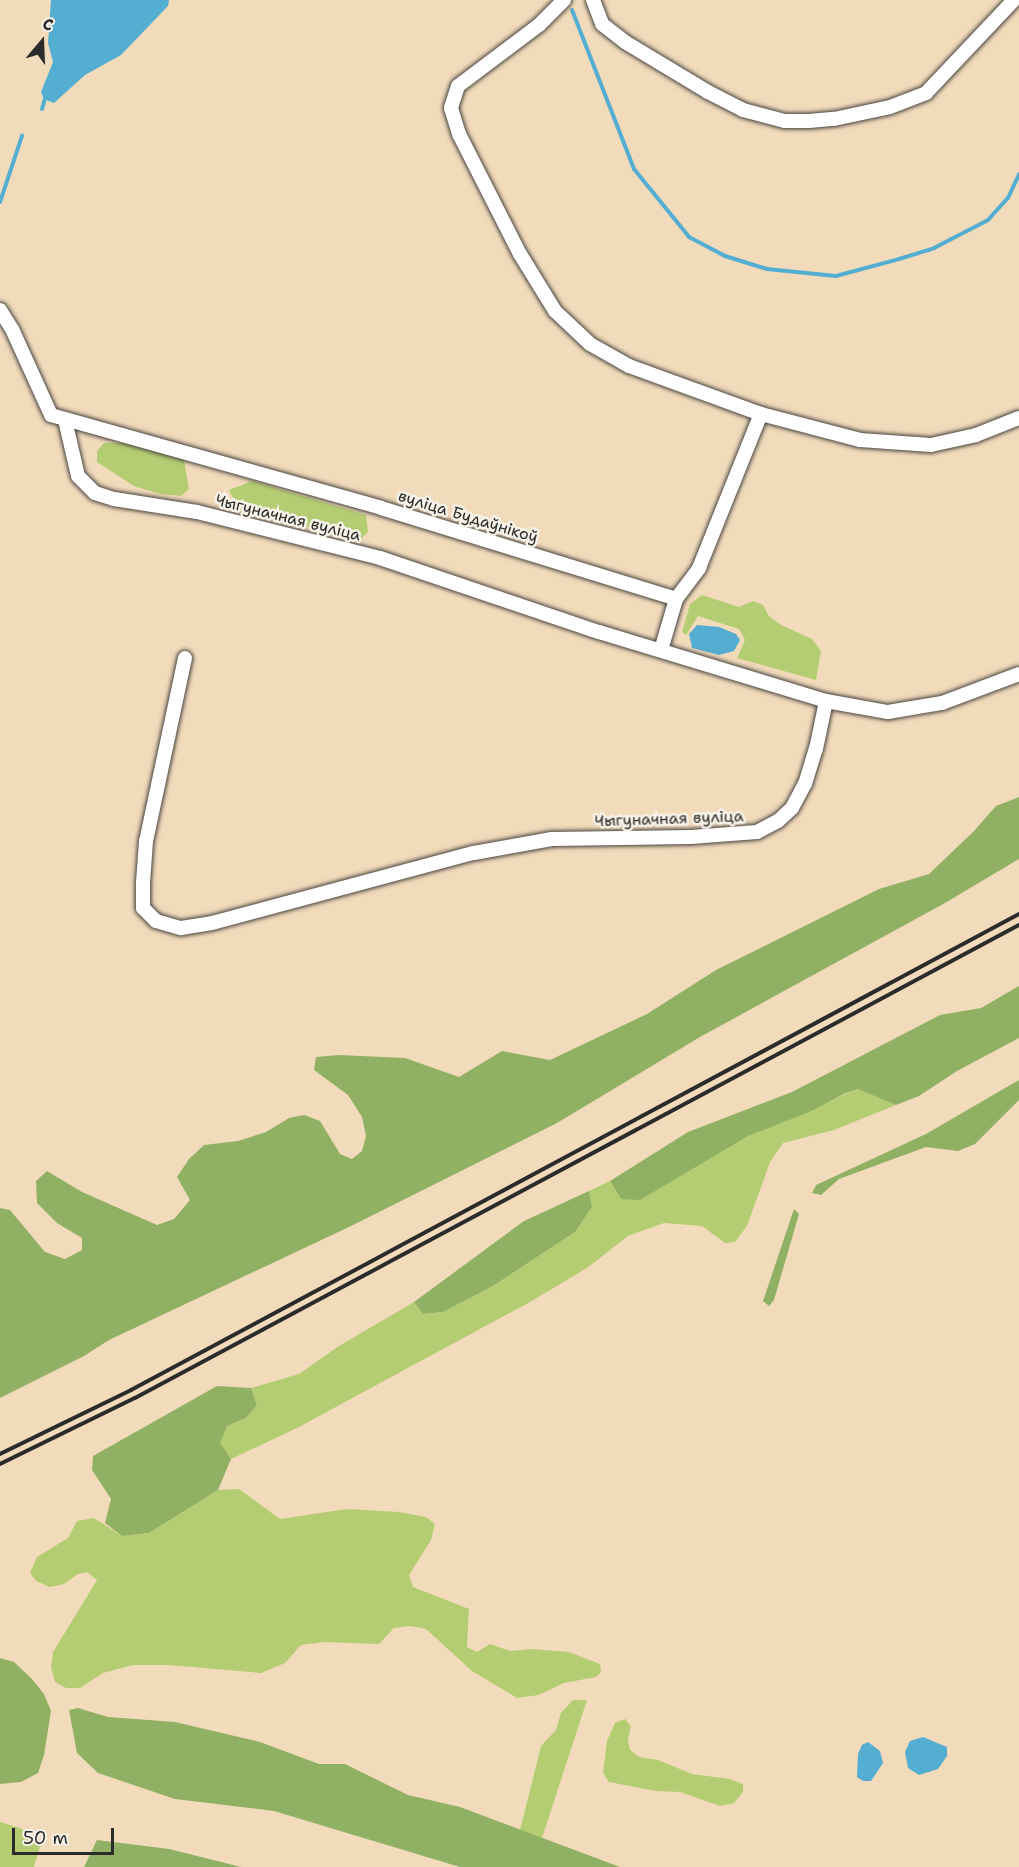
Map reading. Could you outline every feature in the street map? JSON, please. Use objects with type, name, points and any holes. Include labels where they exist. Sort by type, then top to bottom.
[{"type":"street","points":[[564,0],[539,26],[458,86],[451,108],[459,134],[520,254],[555,311],[590,344],[629,366],[761,414],[860,440],[931,446],[976,435],[1019,418]]},
{"type":"street","points":[[593,0],[602,24],[625,42],[708,92],[743,110],[785,121],[809,121],[834,119],[890,106],[926,93],[1014,0]]},
{"type":"street","name":"вуліца Будаўнікоў","points":[[0,310],[12,329],[51,415],[381,508],[676,599]]},
{"type":"street","points":[[661,650],[676,599],[699,568],[761,414]]},
{"type":"street","name":"Чыгуначная вуліца","points":[[65,420],[78,476],[95,493],[114,499],[197,512],[380,558],[599,632],[826,701],[816,749],[797,800],[778,821],[757,832],[691,837],[552,839],[474,853],[212,923],[181,928],[156,921],[143,908],[143,883],[146,842],[185,658]]},
{"type":"street","points":[[826,701],[888,712],[942,703],[1019,674]]},
{"type":"green space","points":[[104,443],[132,443],[183,455],[189,489],[181,496],[160,494],[134,486],[97,462],[97,451]]},
{"type":"green space","points":[[252,481],[366,515],[368,532],[360,540],[238,509],[229,490]]},
{"type":"green space","points":[[702,595],[739,607],[753,601],[763,605],[769,616],[781,625],[812,639],[821,651],[816,680],[737,658],[745,640],[739,629],[698,616],[686,635],[682,632],[690,604]]},
{"type":"green space","points":[[1019,797],[1019,859],[945,903],[700,1037],[557,1123],[349,1227],[109,1340],[84,1356],[0,1398],[0,1208],[10,1210],[45,1252],[65,1259],[82,1250],[82,1238],[57,1223],[37,1203],[36,1181],[47,1171],[82,1192],[157,1225],[174,1219],[190,1200],[177,1177],[189,1159],[204,1145],[238,1141],[266,1132],[289,1118],[304,1115],[320,1121],[340,1154],[352,1159],[362,1151],[366,1136],[362,1117],[348,1095],[314,1070],[316,1057],[339,1055],[405,1058],[459,1077],[502,1051],[550,1060],[647,1014],[716,970],[879,889],[929,874],[974,831],[996,806]]},
{"type":"green space","points":[[1019,986],[1019,1038],[957,1071],[919,1096],[896,1105],[858,1089],[844,1094],[809,1112],[748,1136],[640,1200],[621,1199],[610,1181],[688,1132],[792,1092],[940,1015],[981,1008]]},
{"type":"green space","points":[[1019,1080],[1019,1100],[975,1144],[958,1151],[926,1147],[839,1179],[821,1195],[812,1193],[816,1185],[926,1134]]},
{"type":"green space","points":[[858,1089],[896,1105],[834,1130],[783,1143],[770,1162],[747,1226],[735,1242],[725,1243],[702,1226],[664,1223],[628,1236],[587,1268],[530,1302],[297,1428],[231,1459],[219,1443],[227,1426],[246,1418],[257,1405],[251,1388],[299,1374],[339,1346],[414,1302],[423,1314],[443,1312],[493,1286],[575,1232],[592,1207],[589,1191],[610,1181],[621,1199],[748,1136]]},
{"type":"green space","points":[[589,1191],[592,1207],[575,1232],[493,1286],[443,1312],[423,1314],[414,1302],[524,1221]]},
{"type":"green space","points":[[794,1209],[799,1214],[774,1300],[769,1306],[763,1301]]},
{"type":"green space","points":[[217,1386],[251,1388],[257,1405],[246,1418],[227,1426],[220,1443],[231,1459],[218,1490],[149,1533],[122,1536],[105,1523],[111,1499],[92,1470],[93,1456]]},
{"type":"green space","points":[[239,1489],[280,1519],[347,1509],[399,1512],[426,1517],[435,1524],[431,1540],[409,1575],[413,1587],[469,1609],[467,1647],[477,1652],[490,1644],[510,1651],[532,1649],[569,1652],[600,1664],[601,1672],[596,1677],[564,1683],[539,1695],[517,1698],[472,1671],[426,1629],[411,1626],[394,1628],[379,1644],[323,1642],[301,1645],[285,1663],[261,1673],[169,1665],[133,1665],[103,1673],[80,1688],[66,1688],[55,1682],[51,1667],[53,1652],[97,1580],[87,1572],[78,1574],[64,1584],[50,1587],[36,1581],[30,1573],[37,1557],[68,1538],[77,1521],[94,1518],[122,1536],[149,1533],[218,1490]]},
{"type":"green space","points":[[0,1658],[14,1662],[31,1678],[44,1694],[51,1711],[44,1755],[38,1773],[21,1782],[0,1784]]},
{"type":"green space","points":[[573,1700],[587,1700],[542,1838],[520,1830],[541,1746],[556,1730],[561,1713]]},
{"type":"green space","points":[[78,1708],[108,1717],[175,1722],[260,1742],[319,1764],[345,1764],[408,1795],[460,1807],[620,1867],[460,1867],[274,1811],[175,1799],[98,1773],[77,1753],[69,1710]]},
{"type":"green space","points":[[625,1719],[631,1726],[628,1739],[630,1750],[639,1757],[658,1760],[692,1774],[730,1779],[743,1784],[743,1792],[734,1803],[720,1806],[680,1792],[656,1791],[609,1782],[603,1773],[607,1741],[615,1723]]},
{"type":"green space","points":[[0,1822],[20,1828],[41,1843],[34,1867],[0,1867]]},
{"type":"green space","points":[[97,1840],[169,1849],[241,1867],[84,1867]]},
{"type":"water","points":[[51,0],[169,0],[168,6],[121,55],[85,75],[54,103],[44,99],[41,92],[53,62],[48,43]]},
{"type":"water","points":[[697,625],[719,627],[736,634],[740,640],[734,651],[719,655],[692,648],[689,634]]},
{"type":"water","points":[[923,1737],[947,1747],[947,1756],[938,1769],[919,1775],[908,1768],[905,1752],[910,1741]]},
{"type":"water","points":[[868,1742],[880,1751],[883,1763],[871,1781],[863,1781],[857,1777],[858,1754],[862,1745]]},
{"type":"waterway","points":[[572,10],[634,169],[689,237],[725,256],[767,269],[836,276],[899,259],[934,248],[988,220],[1008,198],[1019,174]]},
{"type":"waterway","points":[[42,109],[46,95]]},
{"type":"waterway","points":[[0,202],[22,136]]},
{"type":"railway","points":[[0,1454],[131,1390],[1019,914]]},
{"type":"railway","points":[[0,1464],[135,1398],[1019,925]]}]
